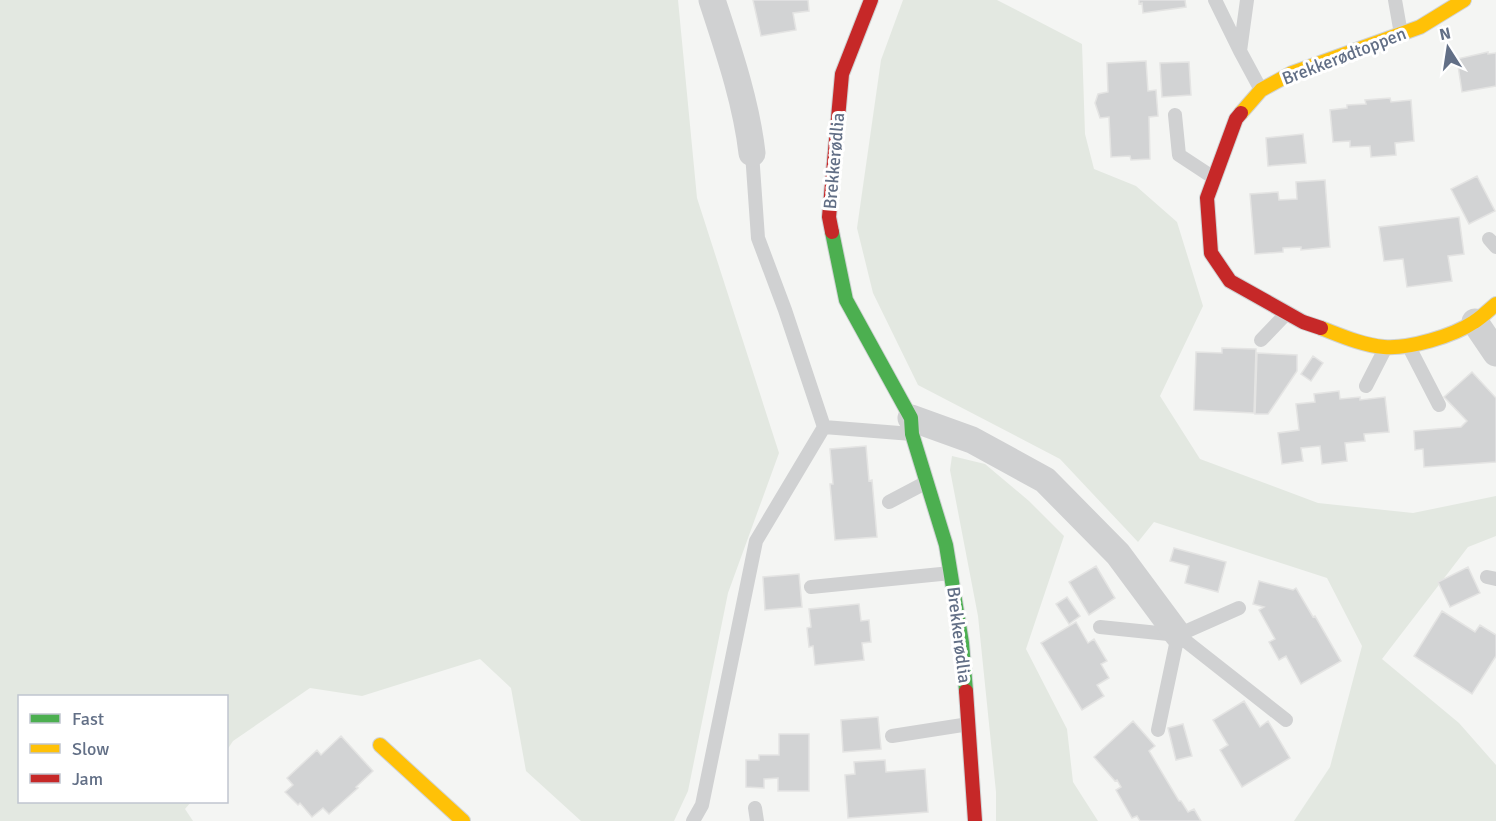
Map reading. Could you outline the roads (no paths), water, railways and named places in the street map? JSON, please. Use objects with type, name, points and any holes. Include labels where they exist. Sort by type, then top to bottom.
[{"type":"street","points":[[712,0],[729,51],[752,153]]},
{"type":"street","name":"Brekkerødlia","points":[[871,0],[842,74],[829,217],[846,300],[912,426],[946,544],[962,643],[975,821]]},
{"type":"street","name":"Brekkerødtoppen","points":[[1464,0],[1420,27],[1292,73],[1261,90],[1236,119],[1207,198],[1211,254],[1230,281],[1303,322],[1362,343],[1386,347],[1408,345],[1446,336],[1475,322],[1496,304]]},
{"type":"street","points":[[1475,322],[1496,353]]},
{"type":"street","points":[[912,426],[972,440],[1045,480],[1118,554],[1178,635]]},
{"type":"street","points":[[380,746],[463,821]]},
{"type":"lane","points":[[1215,0],[1261,90]]},
{"type":"lane","points":[[1240,51],[1247,0]]},
{"type":"lane","points":[[1395,0],[1401,34]]},
{"type":"lane","points":[[1175,115],[1179,155],[1214,178]]},
{"type":"lane","points":[[693,821],[702,805],[756,541],[824,428],[785,310],[758,238],[752,153]]},
{"type":"lane","points":[[1261,340],[1287,313]]},
{"type":"lane","points":[[1408,345],[1439,405]]},
{"type":"lane","points":[[1365,386],[1386,347]]},
{"type":"lane","points":[[824,428],[912,426]]},
{"type":"lane","points":[[890,502],[927,482]]},
{"type":"lane","points":[[812,586],[951,573]]},
{"type":"lane","points":[[1100,627],[1178,635],[1239,608]]},
{"type":"lane","points":[[1178,635],[1286,720]]},
{"type":"lane","points":[[1158,730],[1178,635]]},
{"type":"lane","points":[[892,736],[969,724]]}]
